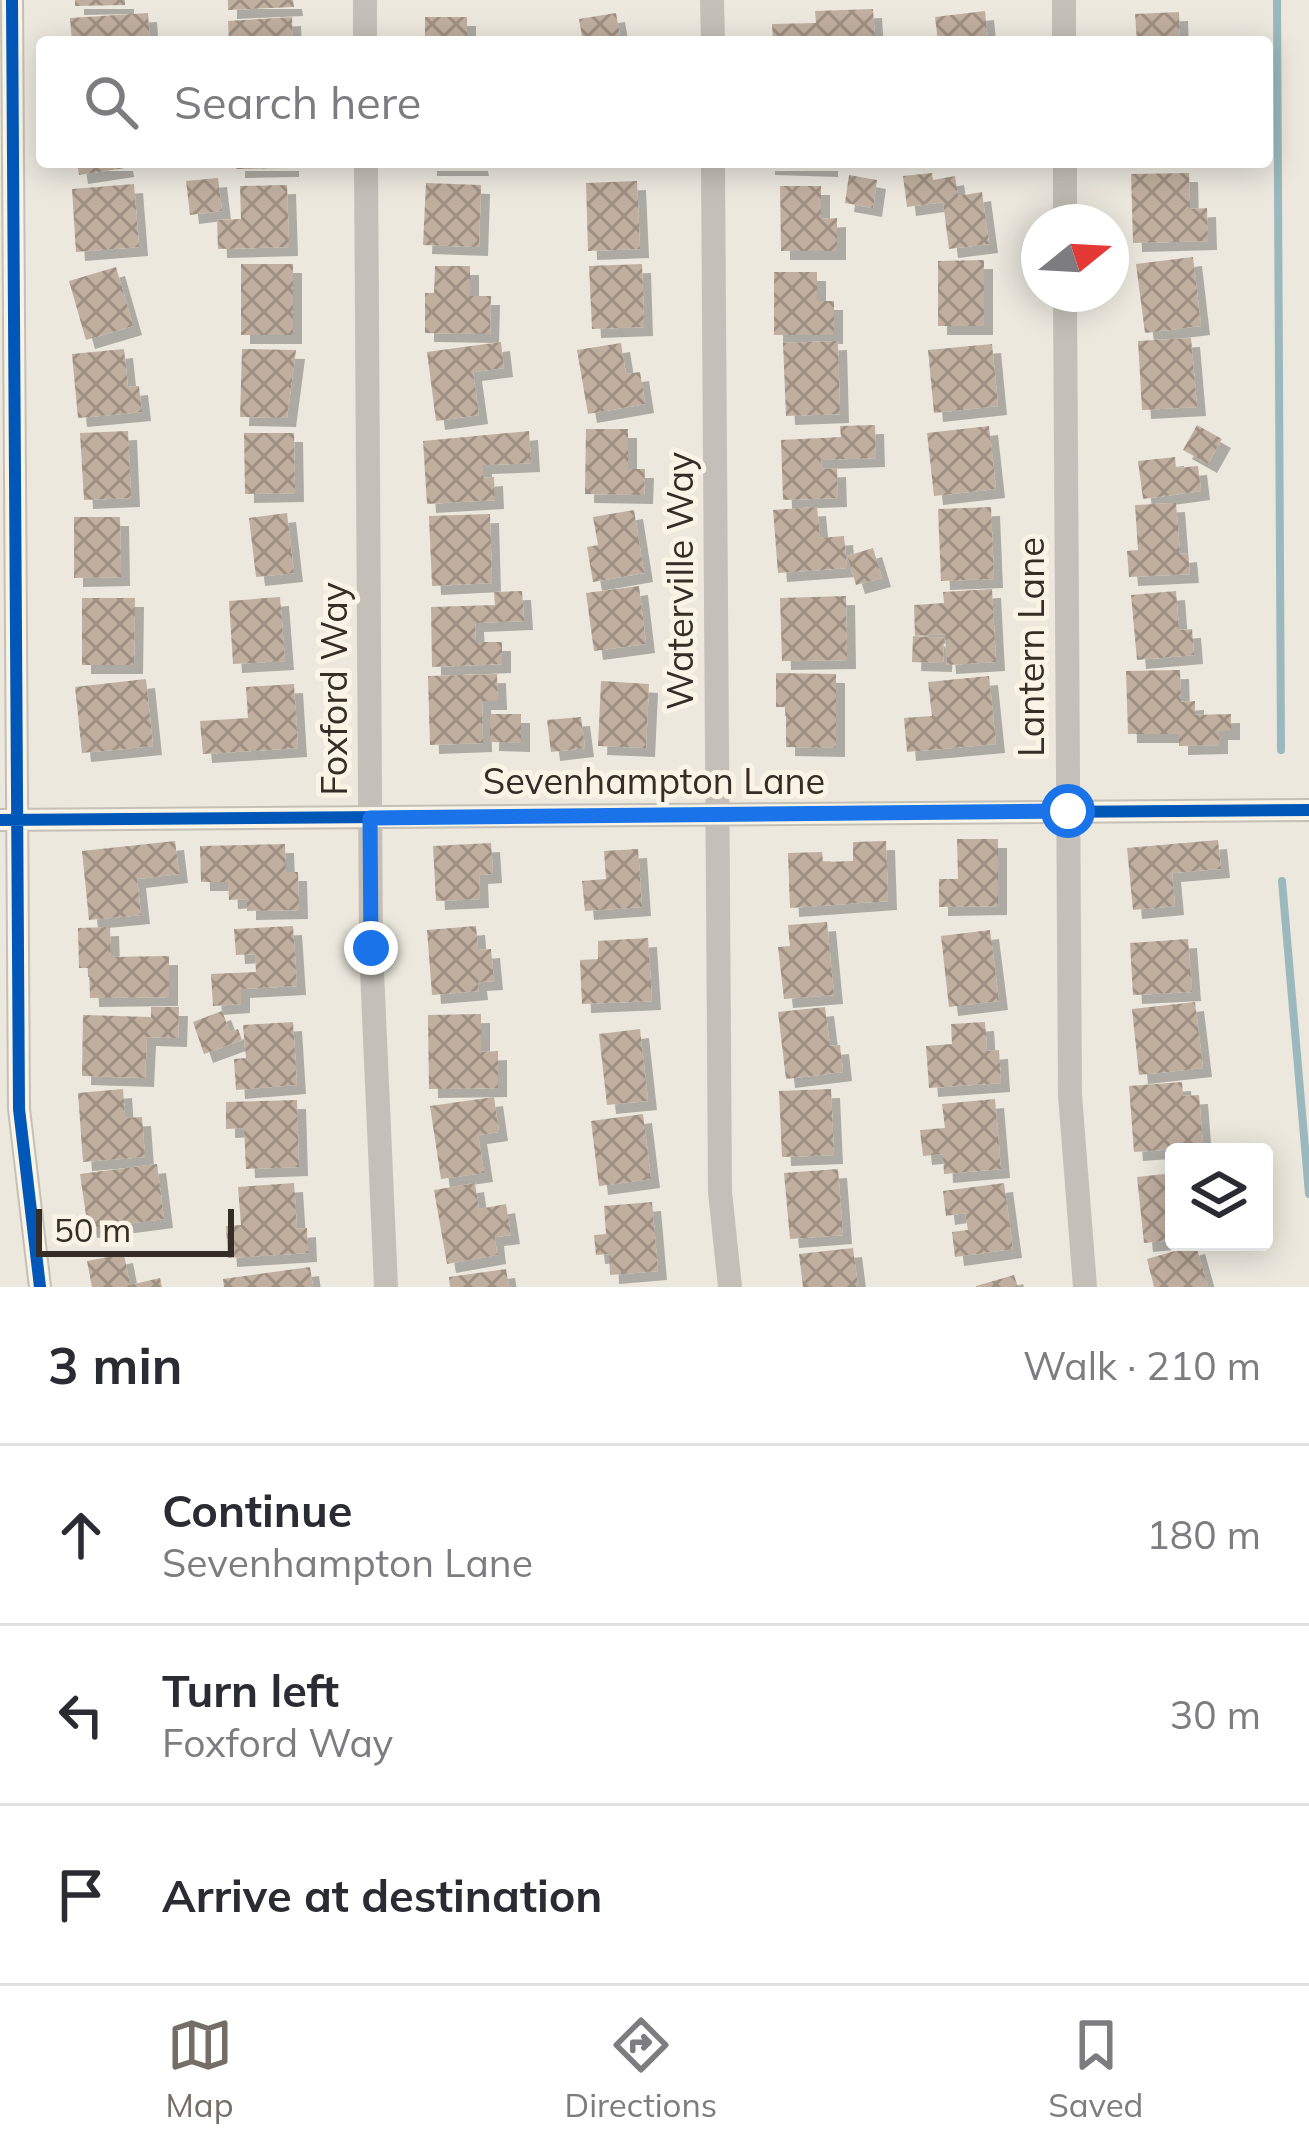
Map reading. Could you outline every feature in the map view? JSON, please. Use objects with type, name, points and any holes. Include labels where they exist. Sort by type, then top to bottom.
[{"type":"street","points":[[12,0],[7,820],[19,1109],[40,1287]]},
{"type":"street","points":[[365,0],[365,36]]},
{"type":"street","points":[[712,0],[712,36]]},
{"type":"street","points":[[1064,0],[1064,36]]},
{"type":"street","name":"Foxford Way","points":[[366,168],[370,818],[386,1287]]},
{"type":"street","name":"Waterville Way","points":[[713,168],[720,1192],[730,1287]]},
{"type":"street","points":[[1065,168],[1065,204]]},
{"type":"street","name":"Lantern Lane","points":[[1065,312],[1070,1095],[1085,1287]]},
{"type":"street","name":"Sevenhampton Lane","points":[[7,820],[1309,810]]},
{"type":"building","points":[[75,0],[125,0],[125,5],[75,6]]},
{"type":"building","points":[[228,0],[293,0],[294,7],[228,10]]},
{"type":"building","points":[[873,9],[875,36],[773,36],[772,24],[816,23],[815,11]]},
{"type":"building","points":[[985,11],[987,36],[937,36],[935,17]]},
{"type":"building","points":[[1179,12],[1180,36],[1137,36],[1135,14]]},
{"type":"building","points":[[148,13],[150,36],[72,36],[70,18]]},
{"type":"building","points":[[616,13],[620,36],[582,36],[579,19]]},
{"type":"building","points":[[292,17],[293,36],[229,36],[228,21]]},
{"type":"building","points":[[425,17],[467,17],[467,36],[425,36]]},
{"type":"building","points":[[78,168],[125,168],[79,175]]},
{"type":"building","points":[[932,173],[933,180],[955,176],[958,196],[982,192],[989,244],[949,249],[943,202],[907,207],[903,176]]},
{"type":"building","points":[[1189,173],[1190,209],[1207,208],[1208,241],[1133,243],[1131,174]]},
{"type":"building","points":[[849,175],[877,180],[873,208],[845,203]]},
{"type":"building","points":[[218,178],[222,211],[190,215],[186,181]]},
{"type":"building","points":[[637,181],[640,249],[588,251],[586,183]]},
{"type":"building","points":[[426,183],[481,185],[479,247],[423,245]]},
{"type":"building","points":[[134,184],[139,247],[76,252],[72,189]]},
{"type":"building","points":[[287,185],[289,247],[218,249],[217,220],[241,219],[240,186]]},
{"type":"building","points":[[780,186],[821,186],[821,219],[837,218],[837,251],[781,251]]},
{"type":"building","points":[[1193,257],[1201,326],[1145,333],[1136,264]]},
{"type":"building","points":[[984,260],[984,326],[938,326],[938,261]]},
{"type":"building","points":[[241,264],[293,264],[293,335],[241,335]]},
{"type":"building","points":[[642,264],[644,327],[592,329],[589,266]]},
{"type":"building","points":[[435,266],[470,266],[470,296],[491,296],[490,334],[425,333],[425,293],[434,293]]},
{"type":"building","points":[[116,267],[133,326],[86,340],[69,281]]},
{"type":"building","points":[[774,272],[817,272],[817,301],[834,301],[834,335],[774,335]]},
{"type":"building","points":[[1191,338],[1197,407],[1142,410],[1138,341]]},
{"type":"building","points":[[838,341],[840,414],[786,416],[783,343]]},
{"type":"building","points":[[501,342],[504,368],[473,372],[479,415],[436,421],[427,352]]},
{"type":"building","points":[[621,343],[626,374],[640,372],[645,404],[588,414],[577,350]]},
{"type":"building","points":[[992,344],[998,406],[934,413],[928,350]]},
{"type":"building","points":[[124,349],[128,387],[139,386],[142,412],[78,418],[72,354]]},
{"type":"building","points":[[242,349],[296,350],[287,418],[240,417]]},
{"type":"building","points":[[875,425],[876,458],[821,460],[822,469],[837,468],[838,498],[783,500],[781,440],[841,437],[840,426]]},
{"type":"building","points":[[1197,425],[1222,439],[1208,464],[1183,450]]},
{"type":"building","points":[[989,426],[996,489],[934,496],[927,433]]},
{"type":"building","points":[[586,429],[628,429],[628,469],[645,469],[644,495],[585,494]]},
{"type":"building","points":[[128,431],[131,498],[84,500],[80,433]]},
{"type":"building","points":[[529,431],[531,463],[483,465],[483,478],[494,477],[495,500],[427,504],[423,441]]},
{"type":"building","points":[[244,433],[294,433],[295,493],[245,494]]},
{"type":"building","points":[[1175,457],[1176,468],[1198,466],[1201,491],[1143,499],[1138,461]]},
{"type":"building","points":[[1176,503],[1180,554],[1188,553],[1190,574],[1129,577],[1127,551],[1138,550],[1135,505]]},
{"type":"building","points":[[817,507],[820,538],[844,536],[847,568],[778,573],[773,510]]},
{"type":"building","points":[[991,507],[994,579],[941,581],[938,509]]},
{"type":"building","points":[[634,510],[644,573],[593,582],[587,547],[598,545],[593,517]]},
{"type":"building","points":[[287,513],[294,573],[256,577],[249,518]]},
{"type":"building","points":[[490,514],[492,583],[432,586],[429,516]]},
{"type":"building","points":[[74,517],[120,517],[121,577],[74,578]]},
{"type":"building","points":[[873,548],[882,578],[856,585],[847,556]]},
{"type":"building","points":[[639,586],[646,644],[594,651],[586,593]]},
{"type":"building","points":[[992,589],[996,662],[947,665],[945,634],[915,636],[914,605],[944,603],[943,592]]},
{"type":"building","points":[[522,591],[524,621],[475,623],[476,642],[502,642],[502,664],[432,667],[431,607],[495,605],[494,592]]},
{"type":"building","points":[[1176,591],[1179,630],[1192,629],[1194,655],[1137,660],[1131,595]]},
{"type":"building","points":[[846,596],[847,660],[782,661],[780,598]]},
{"type":"building","points":[[280,597],[285,661],[233,664],[229,601]]},
{"type":"building","points":[[82,598],[135,598],[134,665],[82,665]]},
{"type":"building","points":[[913,636],[944,638],[943,663],[912,662]]},
{"type":"building","points":[[1180,670],[1181,702],[1195,701],[1195,715],[1231,714],[1231,731],[1219,731],[1219,745],[1179,746],[1179,734],[1128,734],[1126,671]]},
{"type":"building","points":[[776,673],[836,674],[836,748],[786,747],[786,707],[776,707]]},
{"type":"building","points":[[497,674],[498,701],[482,701],[483,743],[430,745],[428,676]]},
{"type":"building","points":[[989,676],[996,744],[907,752],[904,718],[932,716],[928,682]]},
{"type":"building","points":[[146,679],[153,746],[82,753],[75,687]]},
{"type":"building","points":[[601,681],[649,684],[646,748],[598,746]]},
{"type":"building","points":[[294,684],[298,748],[203,754],[200,721],[248,718],[246,687]]},
{"type":"building","points":[[490,714],[521,714],[521,743],[490,742]]},
{"type":"building","points":[[581,717],[585,748],[551,752],[547,720]]},
{"type":"building","points":[[957,839],[998,839],[998,906],[939,907],[939,879],[958,879]]},
{"type":"building","points":[[1218,840],[1221,869],[1172,873],[1175,906],[1133,910],[1127,848]]},
{"type":"building","points":[[175,841],[179,874],[137,879],[141,915],[89,920],[82,851]]},
{"type":"building","points":[[886,841],[888,901],[790,908],[788,853],[822,852],[823,862],[853,861],[853,842]]},
{"type":"building","points":[[491,843],[493,874],[479,875],[480,899],[436,901],[433,846]]},
{"type":"building","points":[[285,844],[286,872],[298,872],[299,910],[247,911],[247,899],[229,900],[228,882],[201,882],[200,846]]},
{"type":"building","points":[[638,849],[642,907],[585,911],[582,881],[606,879],[604,851]]},
{"type":"building","points":[[827,922],[834,995],[784,999],[778,947],[790,946],[788,925]]},
{"type":"building","points":[[293,926],[297,986],[241,989],[241,1004],[213,1006],[211,974],[256,972],[255,954],[236,955],[234,929]]},
{"type":"building","points":[[476,926],[478,950],[491,949],[494,981],[478,982],[479,991],[432,995],[427,930]]},
{"type":"building","points":[[110,927],[111,957],[169,956],[169,997],[90,998],[89,968],[79,968],[78,928]]},
{"type":"building","points":[[990,930],[999,1001],[949,1007],[941,936]]},
{"type":"building","points":[[648,938],[652,1001],[582,1004],[580,960],[598,959],[598,941]]},
{"type":"building","points":[[1188,939],[1192,992],[1133,995],[1130,943]]},
{"type":"building","points":[[1195,1002],[1203,1068],[1139,1075],[1132,1009]]},
{"type":"building","points":[[151,1007],[179,1007],[178,1038],[147,1037],[145,1078],[82,1076],[83,1015],[151,1017]]},
{"type":"building","points":[[825,1007],[830,1046],[840,1045],[843,1072],[786,1079],[778,1012]]},
{"type":"building","points":[[222,1011],[230,1032],[238,1029],[242,1040],[204,1054],[193,1022]]},
{"type":"building","points":[[481,1014],[481,1052],[498,1051],[498,1088],[429,1089],[428,1015]]},
{"type":"building","points":[[293,1022],[297,1085],[236,1090],[234,1059],[246,1058],[243,1025]]},
{"type":"building","points":[[985,1022],[987,1051],[999,1050],[1001,1083],[929,1088],[926,1046],[952,1044],[951,1024]]},
{"type":"building","points":[[640,1029],[648,1101],[607,1105],[599,1034]]},
{"type":"building","points":[[1182,1082],[1183,1096],[1199,1095],[1203,1143],[1165,1143],[1165,1150],[1134,1152],[1129,1086]]},
{"type":"building","points":[[123,1089],[125,1118],[142,1117],[145,1157],[83,1162],[78,1093]]},
{"type":"building","points":[[831,1089],[834,1155],[782,1157],[779,1091]]},
{"type":"building","points":[[494,1097],[499,1132],[478,1135],[484,1173],[441,1179],[430,1106]]},
{"type":"building","points":[[995,1099],[1001,1169],[944,1174],[943,1154],[923,1156],[920,1130],[945,1128],[942,1104]]},
{"type":"building","points":[[297,1100],[299,1167],[246,1169],[244,1128],[226,1129],[226,1102]]},
{"type":"building","points":[[643,1114],[651,1179],[599,1186],[591,1121]]},
{"type":"building","points":[[157,1164],[164,1219],[88,1229],[80,1174]]},
{"type":"building","points":[[838,1169],[843,1235],[790,1239],[784,1173]]},
{"type":"building","points":[[1165,1174],[1165,1241],[1144,1243],[1137,1177]]},
{"type":"building","points":[[294,1183],[297,1229],[307,1228],[308,1253],[228,1258],[226,1226],[241,1225],[238,1187]]},
{"type":"building","points":[[475,1183],[479,1209],[506,1204],[511,1235],[495,1237],[497,1255],[447,1264],[434,1190]]},
{"type":"building","points":[[1004,1183],[1013,1249],[955,1257],[952,1232],[968,1230],[965,1213],[946,1216],[943,1191]]},
{"type":"building","points":[[652,1202],[658,1271],[610,1275],[609,1254],[596,1255],[594,1235],[606,1234],[604,1206]]},
{"type":"building","points":[[853,1248],[858,1287],[803,1287],[799,1254]]},
{"type":"building","points":[[1198,1251],[1208,1287],[1154,1287],[1147,1259]]},
{"type":"building","points":[[124,1254],[130,1285],[160,1278],[162,1287],[92,1287],[87,1261]]},
{"type":"building","points":[[310,1267],[313,1287],[224,1287],[223,1279]]},
{"type":"building","points":[[506,1269],[509,1287],[450,1287],[449,1277]]},
{"type":"building","points":[[1014,1275],[1018,1287],[976,1287],[976,1286]]},
{"type":"waterway","points":[[1277,0],[1281,750]]},
{"type":"waterway","points":[[1282,881],[1309,1194]]},
{"type":"cycle path","points":[[12,0],[19,1109],[40,1287]]},
{"type":"cycle path","points":[[0,820],[1309,810]]},
{"type":"route","points":[[371,948],[370,818],[1068,811]]}]
